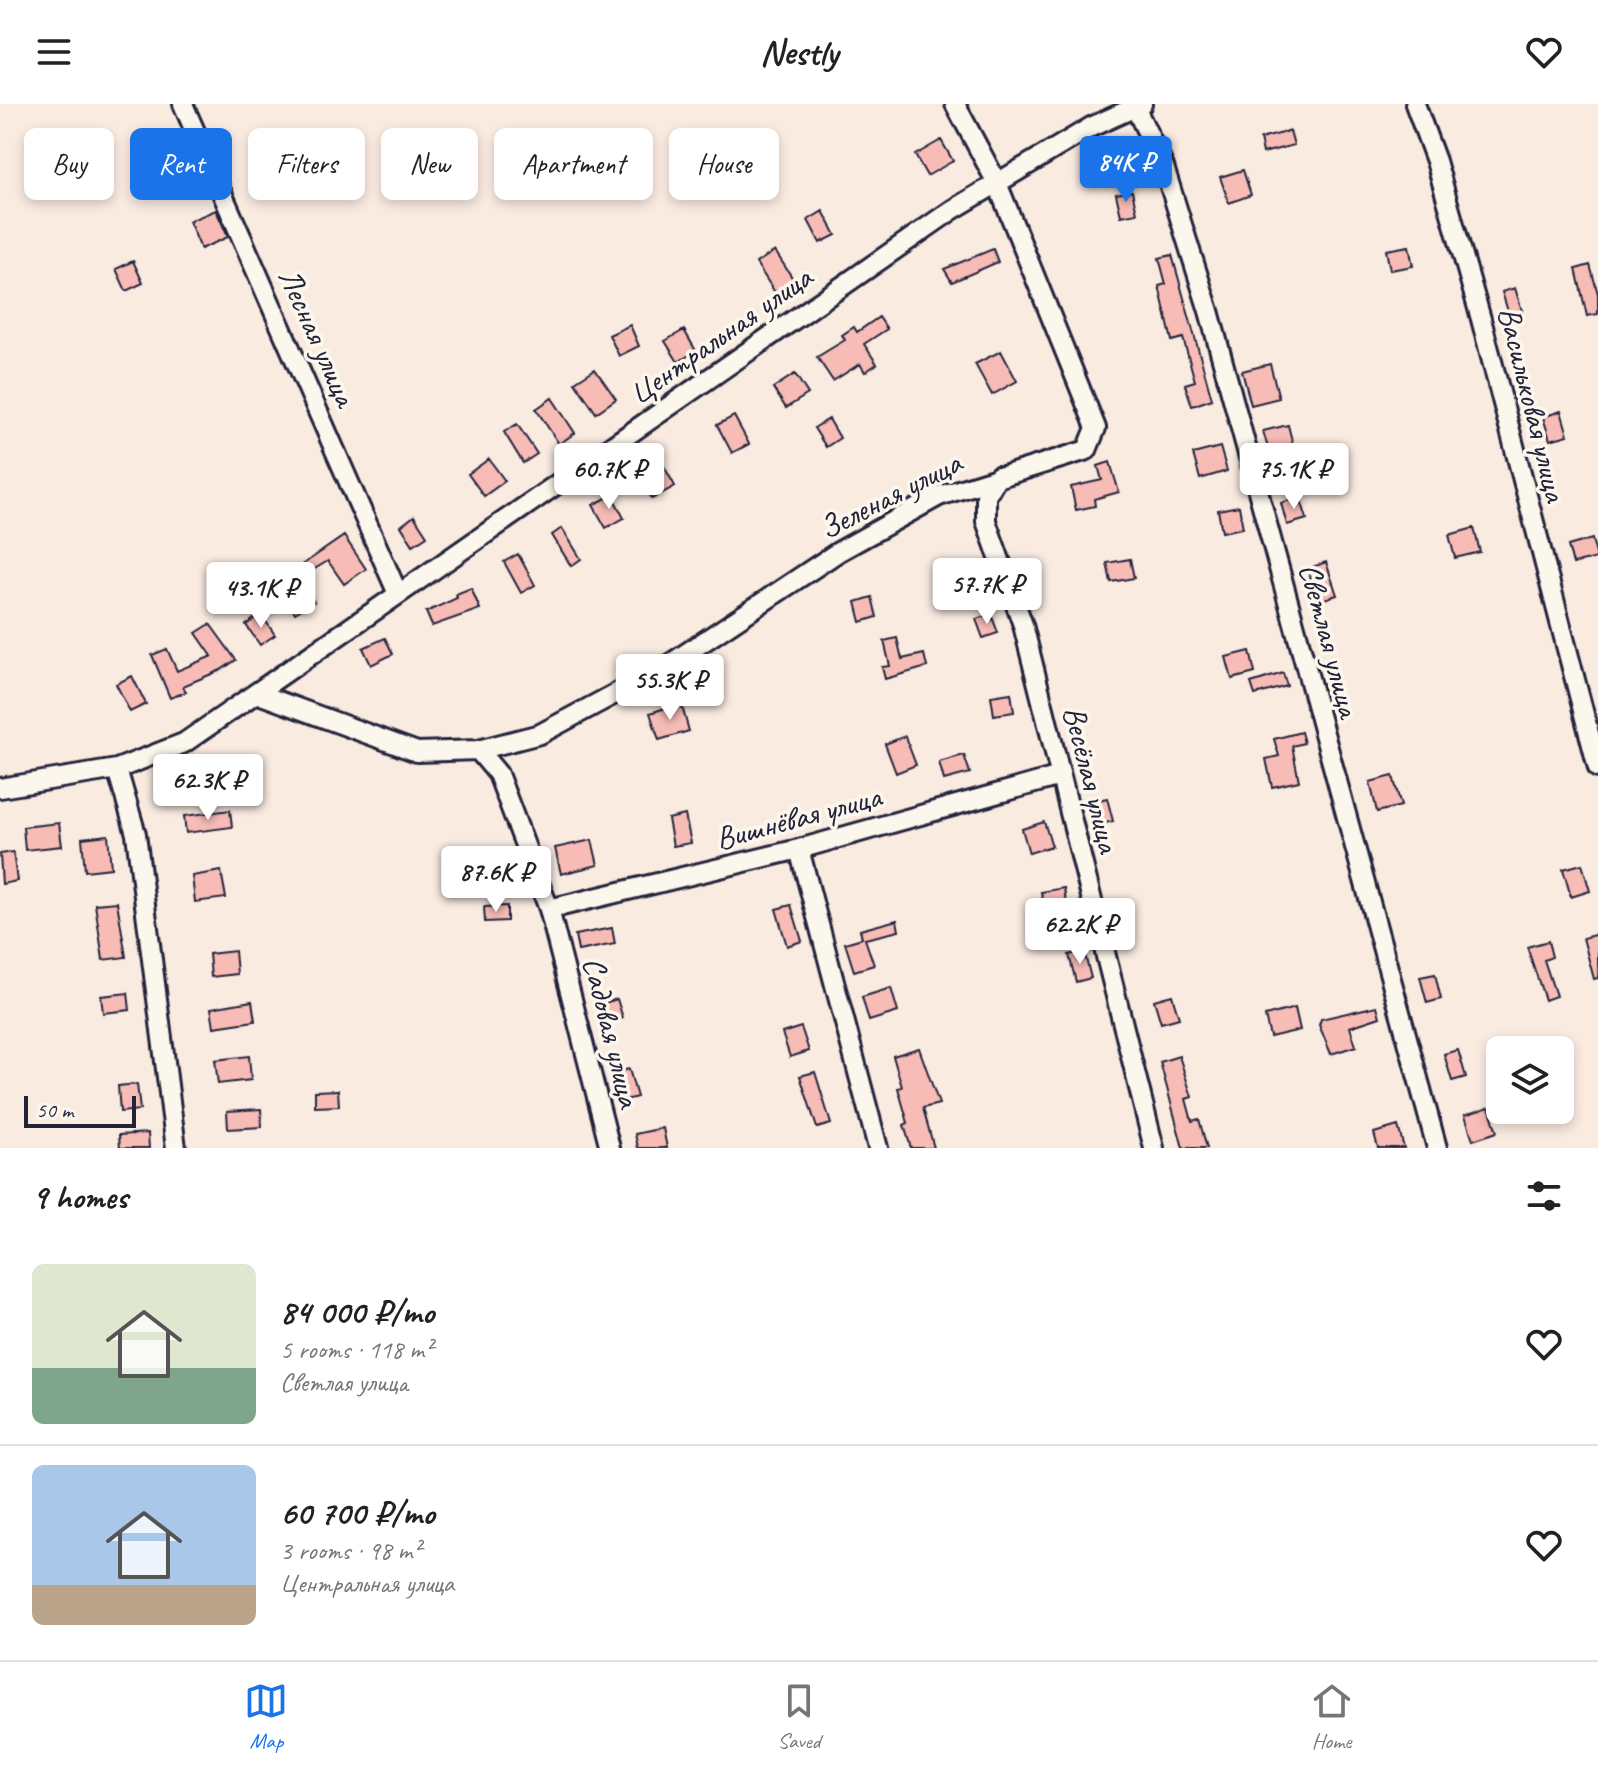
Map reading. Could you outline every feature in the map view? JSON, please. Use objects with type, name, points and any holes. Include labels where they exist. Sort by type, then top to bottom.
[{"type":"street","name":"Лесная улица","points":[[183,104],[398,594]]},
{"type":"street","points":[[955,104],[997,183]]},
{"type":"street","name":"Васильковая улица","points":[[1415,104],[1436,161],[1481,319],[1598,768]]},
{"type":"street","name":"Центральная улица","points":[[0,788],[117,769],[184,743],[952,210],[1091,127],[1138,106]]},
{"type":"street","name":"Светлая улица","points":[[1138,106],[1164,167],[1209,311],[1437,1148]]},
{"type":"street","name":"Зеленая улица","points":[[478,750],[540,734],[667,666],[838,552],[939,496],[1087,450],[1096,428],[997,183]]},
{"type":"street","name":"Весёлая улица","points":[[998,476],[986,496],[986,521],[1023,625],[1154,1148]]},
{"type":"street","points":[[256,693],[417,752],[478,750]]},
{"type":"street","name":"Садовая улица","points":[[478,750],[498,774],[549,909],[610,1148]]},
{"type":"street","points":[[117,769],[136,834],[176,1148]]},
{"type":"street","name":"Вишнёвая улица","points":[[549,909],[799,849],[1060,776]]},
{"type":"street","points":[[799,849],[878,1148]]},
{"type":"building","points":[[1290,131],[1294,145],[1263,153],[1260,139]]},
{"type":"building","points":[[941,140],[953,161],[927,176],[915,155]]},
{"type":"building","points":[[1243,170],[1251,195],[1229,203],[1220,177]]},
{"type":"building","points":[[1132,191],[1137,213],[1121,216],[1116,194]]},
{"type":"building","points":[[216,210],[228,237],[201,249],[189,221]]},
{"type":"building","points":[[823,211],[836,235],[820,243],[808,220]]},
{"type":"building","points":[[1409,246],[1413,266],[1390,270],[1386,250]]},
{"type":"building","points":[[993,249],[998,262],[952,282],[944,269]]},
{"type":"building","points":[[775,251],[795,282],[776,294],[756,263]]},
{"type":"building","points":[[1172,255],[1212,399],[1192,406],[1185,384],[1195,381],[1183,338],[1172,341],[1159,286],[1166,284],[1159,258]]},
{"type":"building","points":[[133,261],[143,283],[126,291],[116,269]]},
{"type":"building","points":[[1590,265],[1598,294],[1598,314],[1587,316],[1576,269]]},
{"type":"building","points":[[1515,288],[1523,314],[1510,318],[1502,292]]},
{"type":"building","points":[[879,317],[887,329],[864,344],[877,364],[865,372],[860,364],[833,381],[817,357],[845,340],[842,335],[854,327],[857,332]]},
{"type":"building","points":[[630,325],[639,346],[619,356],[609,335]]},
{"type":"building","points":[[684,330],[696,351],[678,362],[665,341]]},
{"type":"building","points":[[1001,351],[1017,381],[992,395],[975,364]]},
{"type":"building","points":[[1270,364],[1279,398],[1251,405],[1242,371]]},
{"type":"building","points":[[595,369],[616,399],[596,413],[575,382]]},
{"type":"building","points":[[795,374],[808,394],[786,408],[773,388]]},
{"type":"building","points":[[552,398],[575,433],[559,444],[536,409]]},
{"type":"building","points":[[1561,411],[1568,435],[1550,440],[1543,417]]},
{"type":"building","points":[[734,416],[749,444],[732,453],[717,425]]},
{"type":"building","points":[[829,419],[840,438],[826,447],[814,428]]},
{"type":"building","points":[[517,424],[537,454],[523,463],[504,432]]},
{"type":"building","points":[[1288,425],[1294,449],[1270,455],[1263,431]]},
{"type":"building","points":[[1220,447],[1227,471],[1200,479],[1193,454]]},
{"type":"building","points":[[489,459],[505,481],[484,496],[468,474]]},
{"type":"building","points":[[661,461],[675,486],[652,499],[638,474]]},
{"type":"building","points":[[1110,462],[1119,492],[1094,499],[1095,506],[1076,510],[1071,487],[1102,480],[1098,466]]},
{"type":"building","points":[[612,495],[624,518],[606,528],[593,505]]},
{"type":"building","points":[[1300,497],[1307,519],[1287,525],[1281,503]]},
{"type":"building","points":[[1239,506],[1243,528],[1222,532],[1218,510]]},
{"type":"building","points":[[414,516],[427,536],[413,545],[401,526]]},
{"type":"building","points":[[562,528],[581,559],[571,566],[552,535]]},
{"type":"building","points":[[1474,528],[1480,552],[1455,558],[1449,535]]},
{"type":"building","points":[[344,536],[366,569],[344,584],[328,561],[301,577],[296,569]]},
{"type":"building","points":[[1592,539],[1597,558],[1573,564],[1568,546]]},
{"type":"building","points":[[518,554],[535,585],[521,593],[504,562]]},
{"type":"building","points":[[1130,559],[1134,578],[1111,582],[1107,563]]},
{"type":"building","points":[[1326,562],[1337,595],[1318,601],[1307,569]]},
{"type":"building","points":[[295,573],[314,602],[295,613],[277,584]]},
{"type":"building","points":[[471,588],[480,609],[432,626],[426,612]]},
{"type":"building","points":[[872,597],[877,617],[861,622],[856,602]]},
{"type":"building","points":[[261,614],[275,635],[260,645],[246,625]]},
{"type":"building","points":[[991,614],[998,633],[983,638],[976,619]]},
{"type":"building","points":[[210,624],[236,660],[183,686],[186,692],[170,698],[152,655],[167,649],[177,671],[212,656],[196,633]]},
{"type":"building","points":[[385,638],[393,654],[371,665],[363,648]]},
{"type":"building","points":[[897,638],[902,659],[924,654],[927,667],[885,679],[882,667],[890,666],[884,641]]},
{"type":"building","points":[[1250,651],[1255,673],[1232,679],[1226,657]]},
{"type":"building","points":[[1283,673],[1287,686],[1255,695],[1251,683]]},
{"type":"building","points":[[132,676],[146,704],[130,712],[116,684]]},
{"type":"building","points":[[1011,693],[1014,712],[994,715],[991,696]]},
{"type":"building","points":[[681,703],[689,731],[659,740],[650,713]]},
{"type":"building","points":[[1301,732],[1304,743],[1292,746],[1299,781],[1272,787],[1266,759],[1279,756],[1274,739]]},
{"type":"building","points":[[905,736],[916,765],[896,773],[885,744]]},
{"type":"building","points":[[964,755],[970,773],[944,780],[939,762]]},
{"type":"building","points":[[1393,776],[1401,806],[1377,812],[1370,782]]},
{"type":"building","points":[[1107,798],[1113,821],[1098,825],[1091,802]]},
{"type":"building","points":[[230,810],[232,827],[186,833],[184,816]]},
{"type":"building","points":[[685,815],[691,843],[673,846],[668,819]]},
{"type":"building","points":[[1044,822],[1052,846],[1029,853],[1022,829]]},
{"type":"building","points":[[59,823],[62,846],[25,850],[23,827]]},
{"type":"building","points":[[108,835],[111,868],[85,871],[82,838]]},
{"type":"building","points":[[592,840],[598,865],[561,874],[555,848]]},
{"type":"building","points":[[13,852],[17,881],[2,884],[0,854]]},
{"type":"building","points":[[1582,864],[1590,891],[1571,897],[1563,869]]},
{"type":"building","points":[[221,871],[226,898],[195,902],[192,876]]},
{"type":"building","points":[[1064,888],[1067,909],[1045,913],[1041,892]]},
{"type":"building","points":[[117,902],[126,957],[103,960],[95,904]]},
{"type":"building","points":[[791,905],[802,941],[787,946],[776,909]]},
{"type":"building","points":[[507,906],[507,921],[485,922],[484,907]]},
{"type":"building","points":[[897,920],[899,931],[865,939],[874,965],[854,971],[845,943],[862,938],[860,930]]},
{"type":"building","points":[[612,928],[615,944],[578,951],[575,935]]},
{"type":"building","points":[[1598,934],[1598,978],[1594,979],[1583,938]]},
{"type":"building","points":[[1548,941],[1552,957],[1544,960],[1556,996],[1545,1000],[1527,947]]},
{"type":"building","points":[[235,951],[237,974],[211,977],[209,954]]},
{"type":"building","points":[[1084,951],[1091,978],[1076,982],[1069,955]]},
{"type":"building","points":[[1435,974],[1441,999],[1427,1003],[1420,977]]},
{"type":"building","points":[[891,988],[898,1012],[869,1021],[862,997]]},
{"type":"building","points":[[128,993],[130,1010],[103,1013],[101,996]]},
{"type":"building","points":[[1172,995],[1179,1018],[1161,1023],[1154,1000]]},
{"type":"building","points":[[617,999],[623,1018],[604,1024],[598,1005]]},
{"type":"building","points":[[252,1001],[255,1021],[214,1027],[211,1008]]},
{"type":"building","points":[[1377,1006],[1380,1017],[1350,1027],[1356,1046],[1331,1054],[1319,1025],[1321,1019]]},
{"type":"building","points":[[1295,1008],[1300,1030],[1270,1037],[1265,1016]]},
{"type":"building","points":[[801,1027],[809,1051],[790,1057],[782,1033]]},
{"type":"building","points":[[919,1048],[939,1104],[923,1108],[934,1148],[911,1148],[898,1088],[902,1087],[893,1056]]},
{"type":"building","points":[[1458,1050],[1466,1077],[1452,1081],[1444,1054]]},
{"type":"building","points":[[249,1056],[251,1080],[218,1084],[215,1060]]},
{"type":"building","points":[[1179,1056],[1192,1097],[1186,1099],[1192,1121],[1199,1119],[1207,1148],[1183,1148],[1160,1062]]},
{"type":"building","points":[[629,1069],[637,1097],[621,1101],[614,1073]]},
{"type":"building","points":[[815,1072],[831,1124],[817,1128],[800,1076]]},
{"type":"building","points":[[137,1084],[140,1110],[120,1112],[118,1086]]},
{"type":"building","points":[[338,1090],[339,1106],[315,1107],[315,1091]]},
{"type":"building","points":[[1486,1108],[1486,1124],[1494,1124],[1497,1132],[1473,1140],[1465,1115]]},
{"type":"building","points":[[261,1109],[262,1127],[228,1129],[227,1111]]},
{"type":"building","points":[[1398,1126],[1404,1148],[1378,1148],[1374,1133]]},
{"type":"building","points":[[663,1128],[667,1148],[638,1148],[635,1134]]},
{"type":"building","points":[[148,1133],[149,1148],[120,1148],[119,1135]]}]
